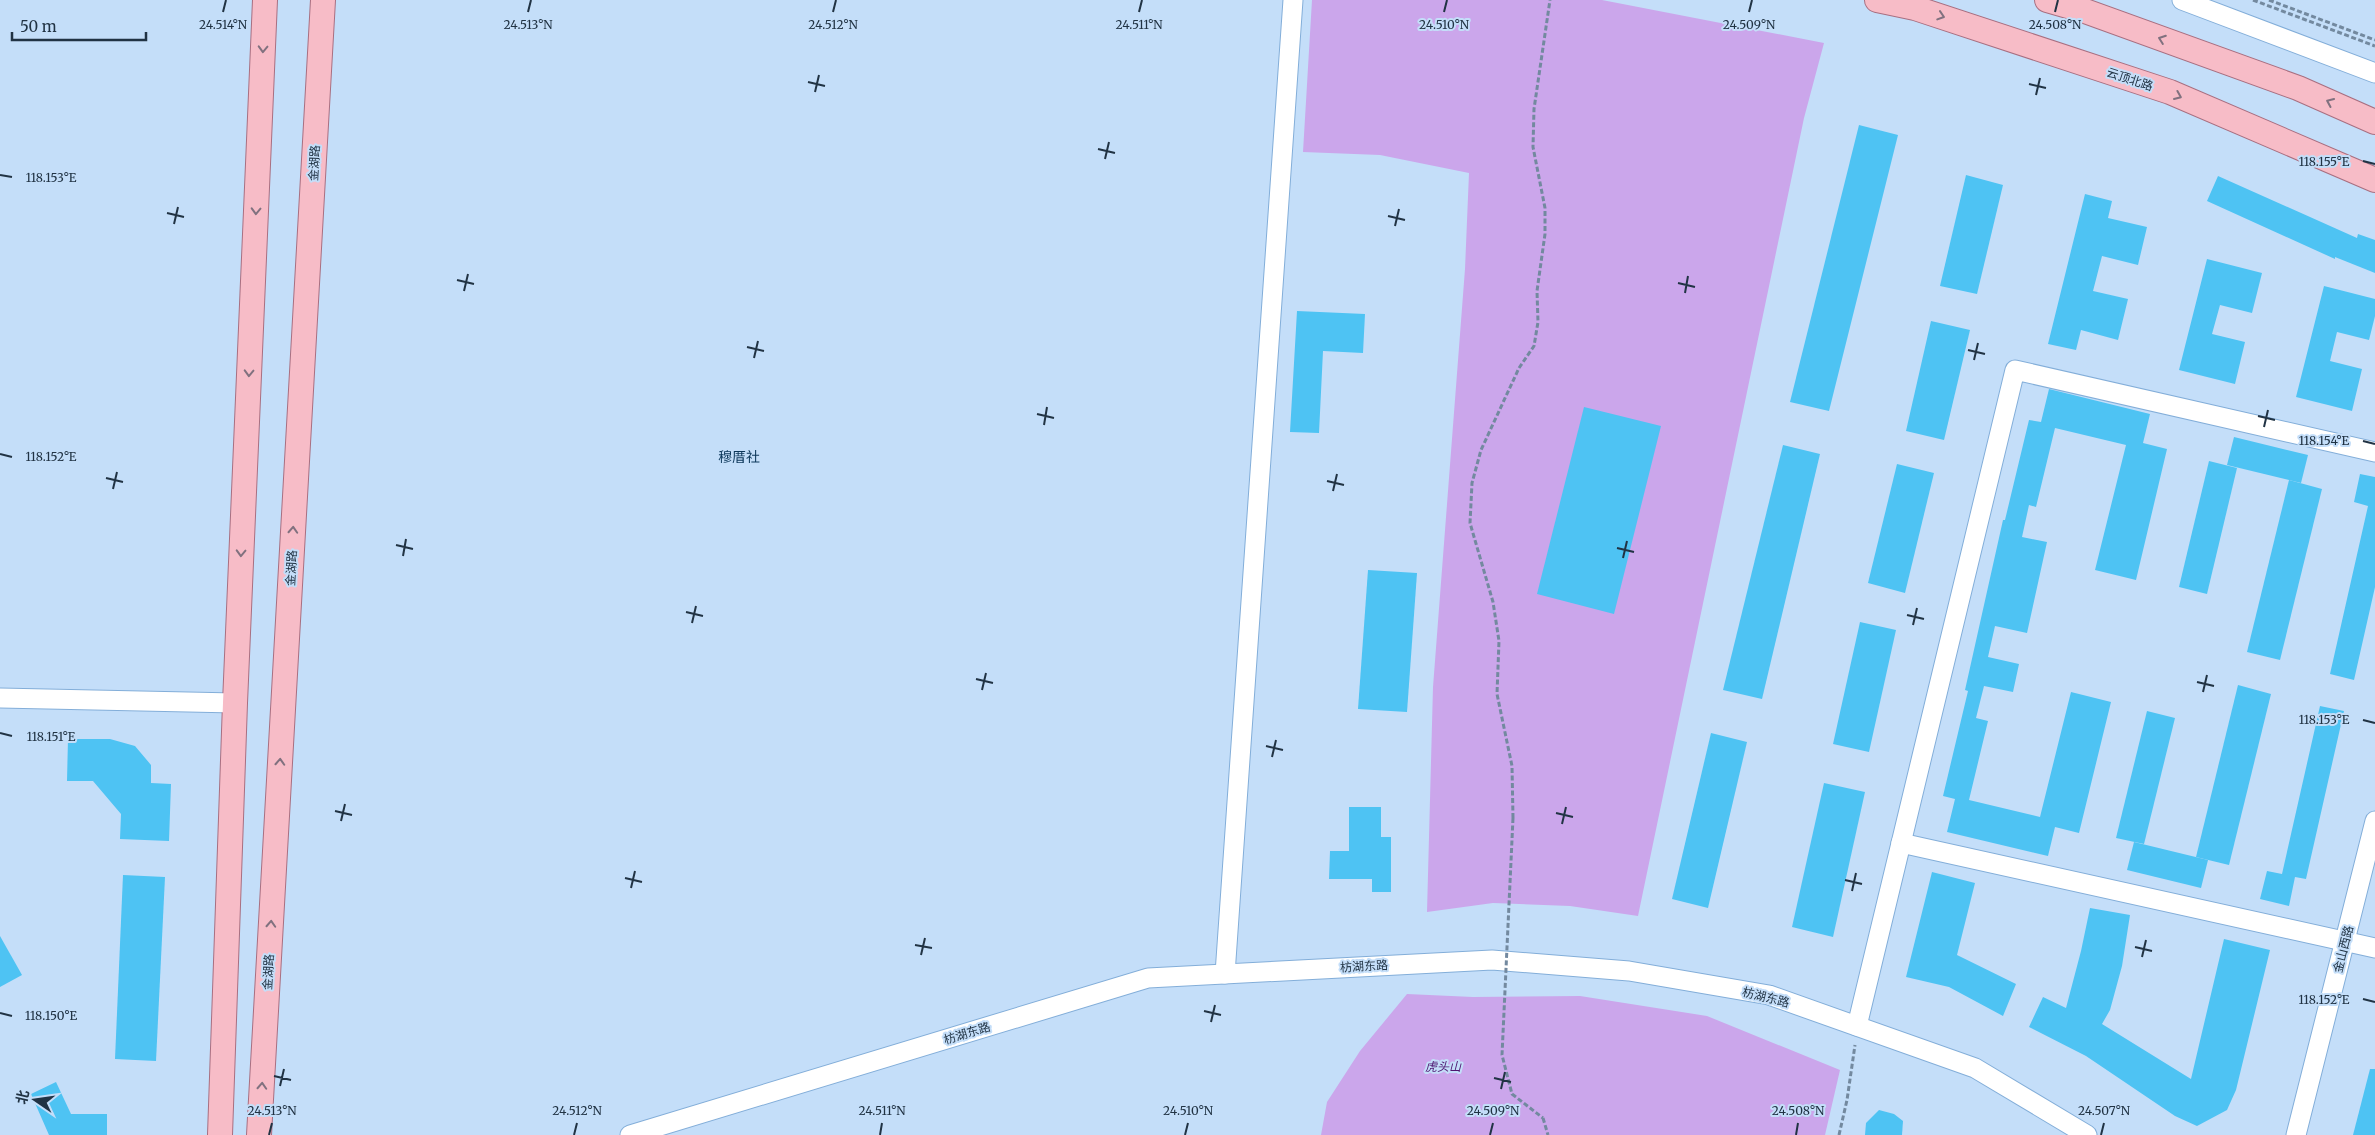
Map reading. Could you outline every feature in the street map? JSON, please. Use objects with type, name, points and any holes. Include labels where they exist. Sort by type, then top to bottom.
[{"type":"main road","points":[[220,1135],[235,703],[265,0]]},
{"type":"main road","name":"金湖路","points":[[259,1135],[323,0]]},
{"type":"main road","name":"云顶北路","points":[[1877,0],[1915,8],[2170,92],[2375,180]]},
{"type":"main road","points":[[2047,0],[2085,11],[2298,88],[2375,122]]},
{"type":"street","points":[[1225,974],[1293,0]]},
{"type":"street","points":[[2182,0],[2375,73]]},
{"type":"street","points":[[1857,1026],[2015,370],[2375,452]]},
{"type":"street","points":[[0,698],[235,703]]},
{"type":"street","name":"金山西路","points":[[2296,1135],[2375,821]]},
{"type":"street","points":[[1901,843],[2375,948]]},
{"type":"street","name":"枋湖东路","points":[[630,1135],[1148,978],[1492,960],[1629,971],[1769,995],[1975,1068],[2087,1135]]},
{"type":"path","points":[[1548,1135],[1543,1118],[1512,1094],[1502,1055],[1513,818],[1512,766],[1496,694],[1499,641],[1493,602],[1470,523],[1472,483],[1481,450],[1519,368],[1534,346],[1538,322],[1537,291],[1545,234],[1545,208],[1532,147],[1534,109],[1550,0]]},
{"type":"path","points":[[2253,0],[2375,46]]},
{"type":"path","points":[[2269,0],[2375,40]]},
{"type":"path","points":[[1839,1135],[1848,1100],[1857,1026]]},
{"type":"green space","points":[[1312,0],[1602,0],[1824,43],[1804,118],[1638,916],[1570,906],[1493,903],[1427,912],[1433,687],[1465,269],[1469,173],[1380,155],[1303,152]]},
{"type":"green space","name":"虎头山","points":[[1407,994],[1473,997],[1580,996],[1707,1016],[1840,1070],[1825,1135],[1321,1135],[1327,1102],[1360,1051]]},
{"type":"building","points":[[1859,125],[1898,135],[1829,411],[1790,402]]},
{"type":"building","points":[[1966,175],[2003,185],[1977,294],[1940,286]]},
{"type":"building","points":[[2218,176],[2357,238],[2358,234],[2375,240],[2375,273],[2335,257],[2335,259],[2207,201]]},
{"type":"building","points":[[2085,194],[2112,201],[2108,218],[2147,227],[2138,265],[2102,256],[2093,291],[2128,299],[2118,340],[2081,330],[2076,350],[2048,344]]},
{"type":"building","points":[[2207,259],[2262,273],[2252,313],[2220,305],[2212,334],[2245,342],[2235,384],[2179,370]]},
{"type":"building","points":[[2324,286],[2375,299],[2375,316],[2369,340],[2337,332],[2330,361],[2362,369],[2352,411],[2296,397]]},
{"type":"building","points":[[1297,311],[1365,314],[1363,353],[1323,351],[1319,433],[1290,432]]},
{"type":"building","points":[[1931,321],[1970,330],[1944,440],[1906,431]]},
{"type":"building","points":[[2049,389],[2150,414],[2143,443],[2167,449],[2136,580],[2095,570],[2126,445],[2055,428],[2036,507],[2029,505],[2022,537],[2047,542],[2027,633],[1995,626],[1988,657],[2019,664],[2013,692],[1984,686],[1976,718],[1988,721],[1969,800],[2040,817],[2071,692],[2111,702],[2079,833],[2055,827],[2048,856],[1947,832],[1955,799],[1943,796],[1968,691],[1965,690],[2003,520],[2005,520],[2029,420],[2041,422]]},
{"type":"building","points":[[1584,407],[1661,426],[1614,614],[1537,594]]},
{"type":"building","points":[[2234,437],[2308,455],[2301,483],[2227,465]]},
{"type":"building","points":[[1783,445],[1820,454],[1762,699],[1723,690]]},
{"type":"building","points":[[2209,461],[2237,468],[2207,594],[2179,587]]},
{"type":"building","points":[[1897,464],[1934,473],[1905,593],[1868,583]]},
{"type":"building","points":[[2360,474],[2375,477],[2375,587],[2354,680],[2330,674],[2368,506],[2354,502]]},
{"type":"building","points":[[2289,480],[2322,489],[2280,660],[2247,652]]},
{"type":"building","points":[[1368,570],[1417,573],[1407,712],[1358,709]]},
{"type":"building","points":[[1860,622],[1896,630],[1869,752],[1833,744]]},
{"type":"building","points":[[2238,685],[2271,694],[2229,865],[2196,857]]},
{"type":"building","points":[[2320,706],[2344,711],[2306,879],[2295,877],[2289,906],[2260,899],[2267,871],[2282,874]]},
{"type":"building","points":[[2147,711],[2175,718],[2144,844],[2116,838]]},
{"type":"building","points":[[1711,733],[1747,742],[1708,908],[1672,899]]},
{"type":"building","points":[[68,739],[110,739],[135,746],[151,765],[151,783],[171,784],[169,841],[120,839],[121,814],[93,781],[67,781]]},
{"type":"building","points":[[1824,783],[1865,792],[1833,937],[1792,927]]},
{"type":"building","points":[[1349,807],[1381,807],[1381,837],[1391,837],[1391,892],[1372,892],[1372,879],[1329,879],[1330,851],[1349,851]]},
{"type":"building","points":[[2134,842],[2208,860],[2201,888],[2127,870]]},
{"type":"building","points":[[1932,872],[1975,883],[1957,955],[2016,984],[2003,1016],[1949,987],[1906,977]]},
{"type":"building","points":[[123,875],[165,877],[156,1061],[115,1059]]},
{"type":"building","points":[[2090,908],[2130,915],[2122,966],[2110,1010],[2102,1024],[2191,1079],[2224,939],[2270,950],[2236,1090],[2227,1110],[2197,1126],[2175,1116],[2086,1056],[2029,1027],[2043,997],[2066,1008]]},
{"type":"building","points":[[0,936],[22,975],[0,987]]},
{"type":"building","points":[[2370,1069],[2375,1069],[2375,1135],[2353,1135]]},
{"type":"building","points":[[56,1082],[71,1114],[107,1114],[107,1135],[49,1135],[31,1094]]},
{"type":"building","points":[[1879,1110],[1894,1114],[1903,1121],[1902,1135],[1865,1135],[1866,1123]]},
{"type":"district","name":"穆厝社","points":[[739,457]]}]
